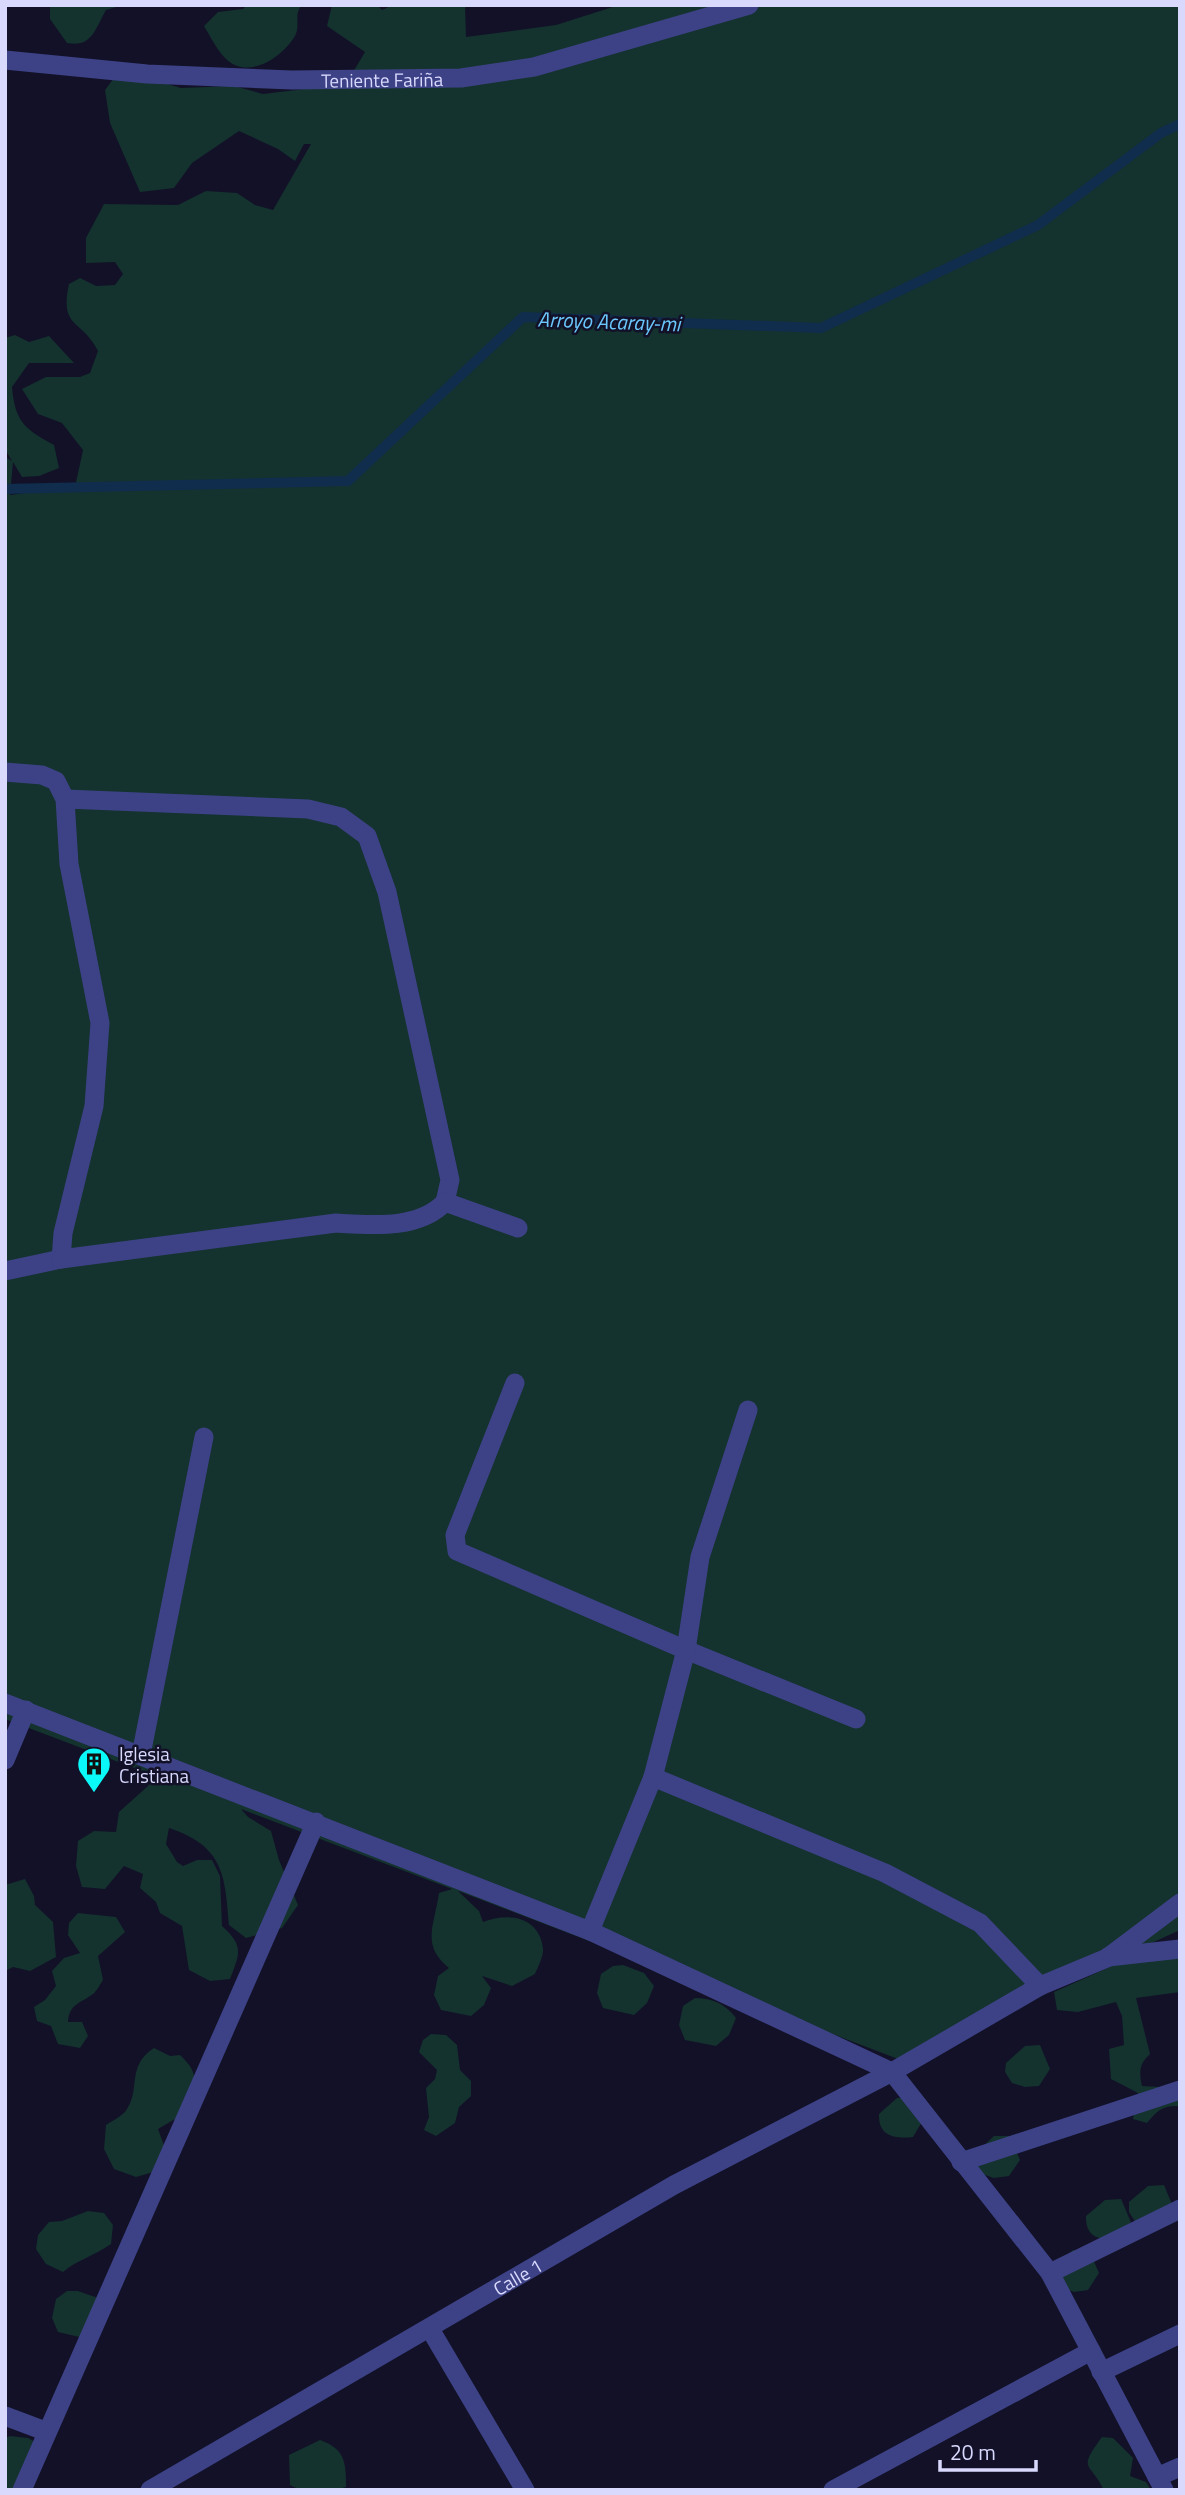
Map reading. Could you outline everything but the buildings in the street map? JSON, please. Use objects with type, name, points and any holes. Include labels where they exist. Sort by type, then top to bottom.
[{"type":"street","name":"Teniente Fariña","points":[[5,60],[147,74],[266,78],[461,78],[534,67],[749,5]]},
{"type":"street","points":[[5,772],[42,775],[56,781],[65,799],[69,864],[100,1023],[94,1106],[63,1233],[61,1259]]},
{"type":"street","points":[[5,1271],[61,1259],[335,1223],[381,1226],[425,1216],[445,1202],[450,1180],[387,892],[367,836],[341,817],[308,809],[65,799]]},
{"type":"street","points":[[445,1202],[518,1228]]},
{"type":"street","points":[[515,1383],[455,1535],[457,1551],[686,1650],[856,1718]]},
{"type":"street","points":[[590,1931],[653,1777],[686,1650],[700,1557],[748,1410]]},
{"type":"street","points":[[141,1755],[204,1437]]},
{"type":"street","points":[[5,1703],[590,1931],[892,2072],[1050,2273],[1160,2484],[1180,2467]]},
{"type":"street","points":[[5,1760],[26,1710]]},
{"type":"street","points":[[653,1777],[885,1873],[980,1923],[1040,1986]]},
{"type":"street","points":[[22,2490],[45,2431],[316,1822]]},
{"type":"street","points":[[1107,1958],[1180,1903]]},
{"type":"street","points":[[1107,1958],[1180,1949]]},
{"type":"street","name":"Calle 1","points":[[150,2490],[674,2185],[892,2072],[1040,1986],[1107,1958]]},
{"type":"street","points":[[961,2162],[1180,2090]]},
{"type":"street","points":[[1050,2273],[1180,2209]]},
{"type":"street","points":[[430,2329],[525,2490]]},
{"type":"street","points":[[1101,2372],[1180,2334]]},
{"type":"street","points":[[833,2490],[1091,2351]]},
{"type":"street","points":[[5,2416],[45,2431]]},
{"type":"green space","points":[[50,5],[123,5],[106,10],[92,36],[75,44],[67,43],[50,19]]},
{"type":"green space","points":[[247,5],[302,5],[298,13],[297,32],[289,44],[273,59],[253,67],[234,65],[225,58],[204,26],[218,12],[243,9]]},
{"type":"green space","points":[[332,5],[377,5],[382,10],[393,5],[465,5],[466,37],[556,25],[619,5],[1180,5],[1180,1930],[898,2059],[458,1891],[479,1911],[483,1922],[512,1917],[529,1923],[540,1937],[543,1954],[535,1974],[512,1986],[482,1976],[491,1988],[484,2005],[471,2016],[441,2010],[434,1995],[438,1976],[449,1968],[435,1951],[432,1935],[439,1893],[452,1889],[241,1809],[248,1817],[271,1831],[279,1860],[298,1905],[282,1928],[246,1938],[229,1925],[226,1891],[218,1864],[211,1853],[187,1835],[169,1828],[166,1844],[177,1862],[183,1866],[197,1860],[212,1860],[220,1876],[222,1926],[234,1939],[238,1956],[230,1979],[210,1981],[189,1970],[182,1926],[160,1913],[156,1902],[140,1888],[143,1874],[124,1866],[105,1889],[82,1887],[76,1866],[78,1841],[94,1831],[116,1832],[119,1812],[158,1777],[5,1719],[5,457],[12,461],[5,449],[5,338],[15,335],[29,342],[49,336],[74,363],[29,363],[12,387],[13,399],[23,423],[54,445],[59,468],[39,476],[22,477],[13,462],[10,495],[75,487],[83,450],[62,423],[38,414],[22,389],[46,377],[80,377],[90,373],[98,351],[70,317],[67,298],[69,284],[80,278],[96,286],[115,285],[123,274],[115,262],[86,263],[86,238],[104,204],[178,205],[206,191],[237,193],[255,205],[273,210],[311,144],[304,144],[295,161],[278,149],[239,131],[192,163],[174,188],[140,192],[110,123],[105,90],[120,70],[181,88],[234,86],[263,94],[346,84],[365,52],[327,26]]},
{"type":"green space","points":[[25,1879],[34,1896],[35,1905],[53,1922],[56,1957],[30,1971],[13,1967],[5,1971],[5,1885]]},
{"type":"green space","points":[[78,1913],[116,1917],[125,1932],[98,1956],[103,1980],[93,1994],[76,2005],[69,2016],[68,2022],[82,2022],[88,2036],[80,2048],[58,2044],[51,2026],[37,2021],[34,2007],[45,2000],[56,1986],[52,1971],[64,1958],[80,1953],[68,1935],[69,1923]]},
{"type":"green space","points":[[1180,1955],[1180,1992],[1136,1998],[1150,2054],[1141,2068],[1142,2086],[1180,2088],[1180,2106],[1161,2109],[1147,2123],[1133,2119],[1138,2093],[1111,2079],[1109,2049],[1124,2045],[1122,2016],[1116,2002],[1078,2012],[1057,2010],[1054,1992],[1121,1962]]},
{"type":"green space","points":[[623,1965],[644,1973],[654,1986],[647,2003],[634,2015],[603,2008],[597,1993],[601,1974],[613,1966]]},
{"type":"green space","points":[[695,1998],[718,2003],[736,2018],[729,2035],[716,2046],[685,2040],[679,2025],[683,2006]]},
{"type":"green space","points":[[431,2034],[446,2035],[457,2045],[460,2070],[471,2081],[471,2096],[459,2107],[455,2123],[436,2136],[424,2130],[429,2117],[426,2088],[435,2079],[437,2070],[419,2052],[423,2040]]},
{"type":"green space","points":[[1040,2045],[1050,2069],[1039,2086],[1025,2087],[1012,2083],[1005,2072],[1006,2063],[1025,2046]]},
{"type":"green space","points":[[154,2048],[170,2056],[180,2055],[192,2069],[195,2082],[187,2112],[158,2129],[166,2151],[164,2169],[136,2177],[114,2169],[104,2149],[106,2125],[125,2112],[130,2104],[140,2063]]},
{"type":"green space","points":[[913,2097],[923,2120],[913,2137],[894,2136],[884,2131],[879,2114],[897,2098]]},
{"type":"green space","points":[[994,2136],[1010,2136],[1020,2160],[1009,2176],[994,2178],[982,2174],[975,2163],[976,2153]]},
{"type":"green space","points":[[1164,2185],[1174,2209],[1136,2223],[1129,2212],[1129,2202],[1148,2186]]},
{"type":"green space","points":[[1121,2199],[1131,2222],[1120,2239],[1101,2238],[1091,2233],[1086,2216],[1105,2200]]},
{"type":"green space","points":[[88,2211],[104,2213],[113,2225],[111,2244],[63,2272],[46,2264],[36,2249],[38,2235],[49,2222],[62,2221]]},
{"type":"green space","points":[[1073,2250],[1089,2250],[1099,2273],[1088,2290],[1074,2292],[1061,2287],[1054,2267]]},
{"type":"green space","points":[[67,2291],[78,2291],[98,2298],[88,2339],[58,2332],[52,2318],[56,2299]]},
{"type":"green space","points":[[1102,2437],[1113,2438],[1133,2458],[1130,2476],[1146,2482],[1151,2490],[1104,2490],[1088,2465],[1090,2456]]},
{"type":"green space","points":[[5,2438],[28,2438],[48,2449],[32,2490],[5,2490]]},
{"type":"green space","points":[[320,2440],[335,2448],[342,2457],[346,2487],[317,2491],[290,2485],[289,2455]]},
{"type":"waterway","name":"Arroyo Acaray-mi","points":[[5,489],[348,481],[523,317],[821,328],[1038,225],[1161,133],[1180,124]]},
{"type":"place","name":"Iglesia Cristiana","points":[[94,1794]]}]
